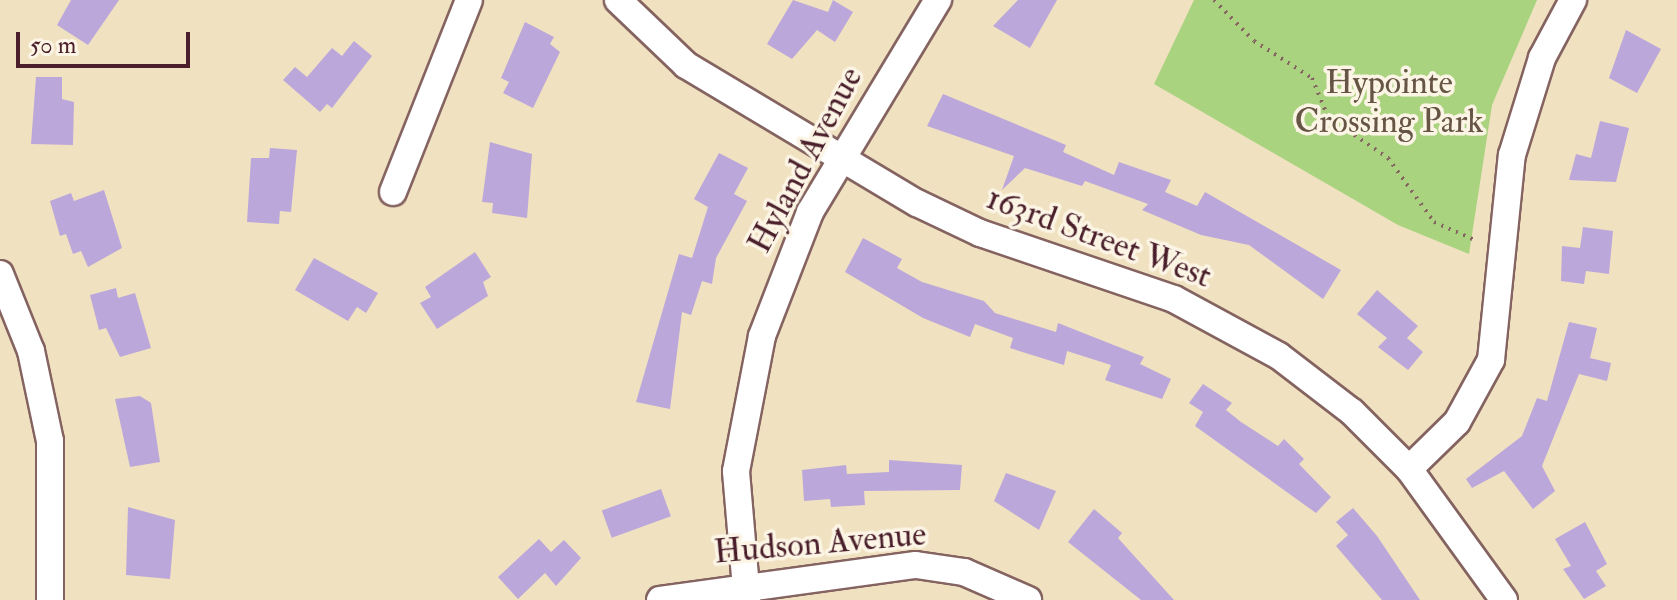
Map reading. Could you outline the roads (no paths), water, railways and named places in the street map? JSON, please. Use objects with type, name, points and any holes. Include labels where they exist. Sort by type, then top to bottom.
[{"type":"street","points":[[393,192],[469,0]]},
{"type":"street","name":"163rd Street West","points":[[618,0],[686,65],[841,158],[980,233],[1120,277],[1231,326],[1327,391],[1409,469],[1504,600]]},
{"type":"street","name":"Hyland Avenue","points":[[746,592],[736,471],[745,395],[785,270],[841,158],[938,0]]},
{"type":"street","points":[[1409,469],[1457,422],[1491,360],[1512,155],[1542,58],[1573,0]]},
{"type":"street","points":[[0,274],[31,351],[50,441],[50,600]]},
{"type":"street","name":"Hudson Avenue","points":[[660,600],[746,592],[916,565],[964,572],[1028,600]]},
{"type":"park label","name":"Hypointe Crossing Park","points":[[1389,102]]}]
